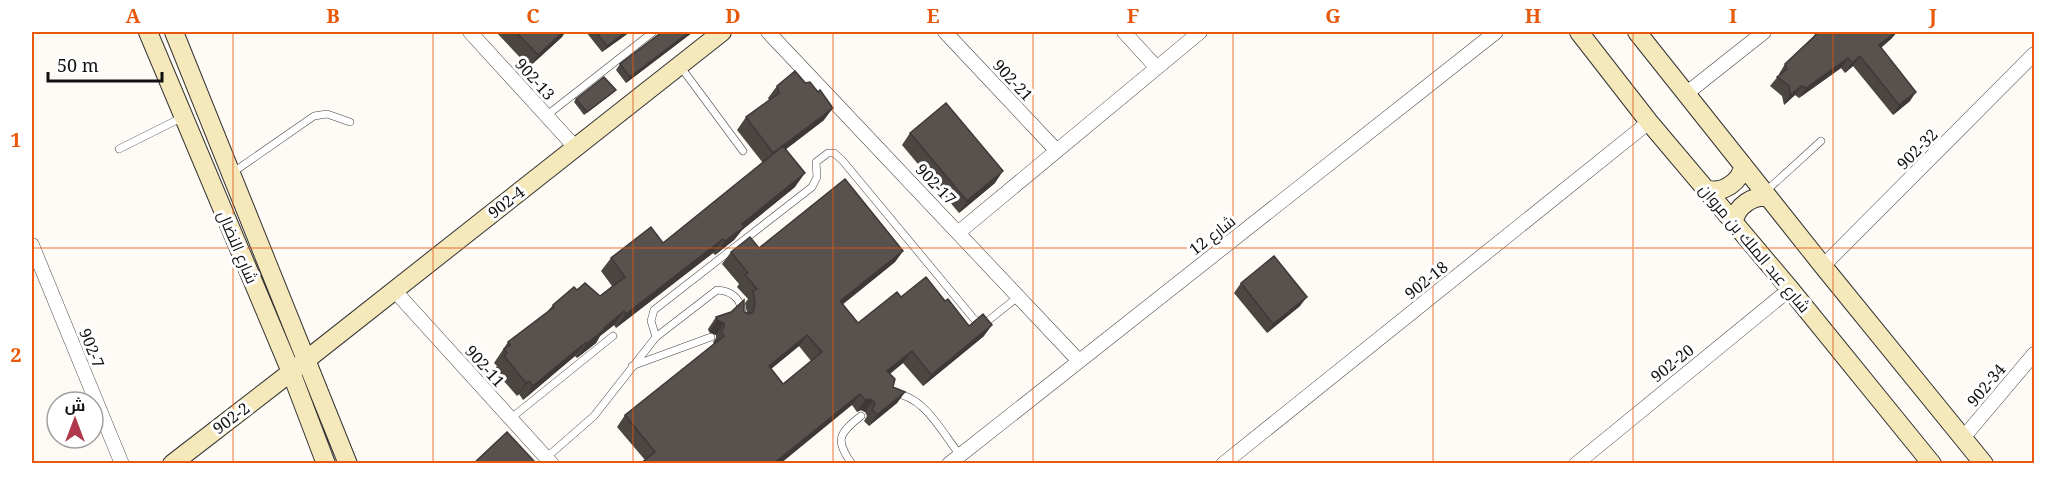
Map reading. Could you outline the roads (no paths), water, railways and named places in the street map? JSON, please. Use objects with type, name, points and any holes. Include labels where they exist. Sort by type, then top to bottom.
[{"type":"street","name":"شارع النضال","points":[[148,32],[291,372],[326,464]]},
{"type":"street","name":"شارع النضال","points":[[174,32],[348,464]]},
{"type":"street","name":"902-13","points":[[470,32],[575,147]]},
{"type":"street","name":"902-4","points":[[291,372],[722,32]]},
{"type":"street","name":"902-17","points":[[768,32],[1079,361]]},
{"type":"street","name":"902-21","points":[[945,32],[1057,151]]},
{"type":"street","points":[[1124,32],[1157,68]]},
{"type":"street","points":[[959,232],[1200,32]]},
{"type":"street","name":"شارع 12","points":[[954,459],[1496,32]]},
{"type":"street","name":"شارع عبد الملك بن مروان","points":[[1579,32],[1650,122],[1932,464]]},
{"type":"street","points":[[1637,32],[1984,464]]},
{"type":"street","points":[[1687,93],[1764,32]]},
{"type":"street","name":"902-32","points":[[1823,266],[2034,54]]},
{"type":"street","name":"902-18","points":[[1223,464],[1650,122]]},
{"type":"street","points":[[1706,189],[1716,191],[1728,187],[1740,175],[1743,165]]},
{"type":"street","points":[[1734,222],[1735,216],[1746,203],[1766,194]]},
{"type":"street","name":"902-7","points":[[32,245],[122,464]]},
{"type":"street","name":"902-20","points":[[1576,464],[1790,289]]},
{"type":"street","name":"902-11","points":[[394,290],[549,460]]},
{"type":"street","name":"902-34","points":[[1963,438],[2034,354]]},
{"type":"street","name":"902-2","points":[[172,464],[291,372]]},
{"type":"lane","points":[[546,116],[653,32]]},
{"type":"lane","points":[[680,65],[743,151]]},
{"type":"lane","points":[[232,173],[314,116],[327,114],[350,122]]},
{"type":"lane","points":[[119,149],[183,117]]},
{"type":"lane","points":[[1766,194],[1821,141]]},
{"type":"lane","points":[[656,337],[651,321],[654,310],[812,187],[817,177],[816,162],[828,153],[834,153],[842,160],[974,320],[984,324],[1019,296]]},
{"type":"lane","points":[[549,460],[594,416],[656,337],[717,290],[734,294],[740,302],[741,317]]},
{"type":"lane","points":[[510,419],[614,336]]},
{"type":"lane","points":[[631,367],[711,337]]},
{"type":"lane","points":[[890,395],[907,396],[921,404],[954,459]]},
{"type":"lane","points":[[852,464],[842,449],[842,435],[861,416]]}]
